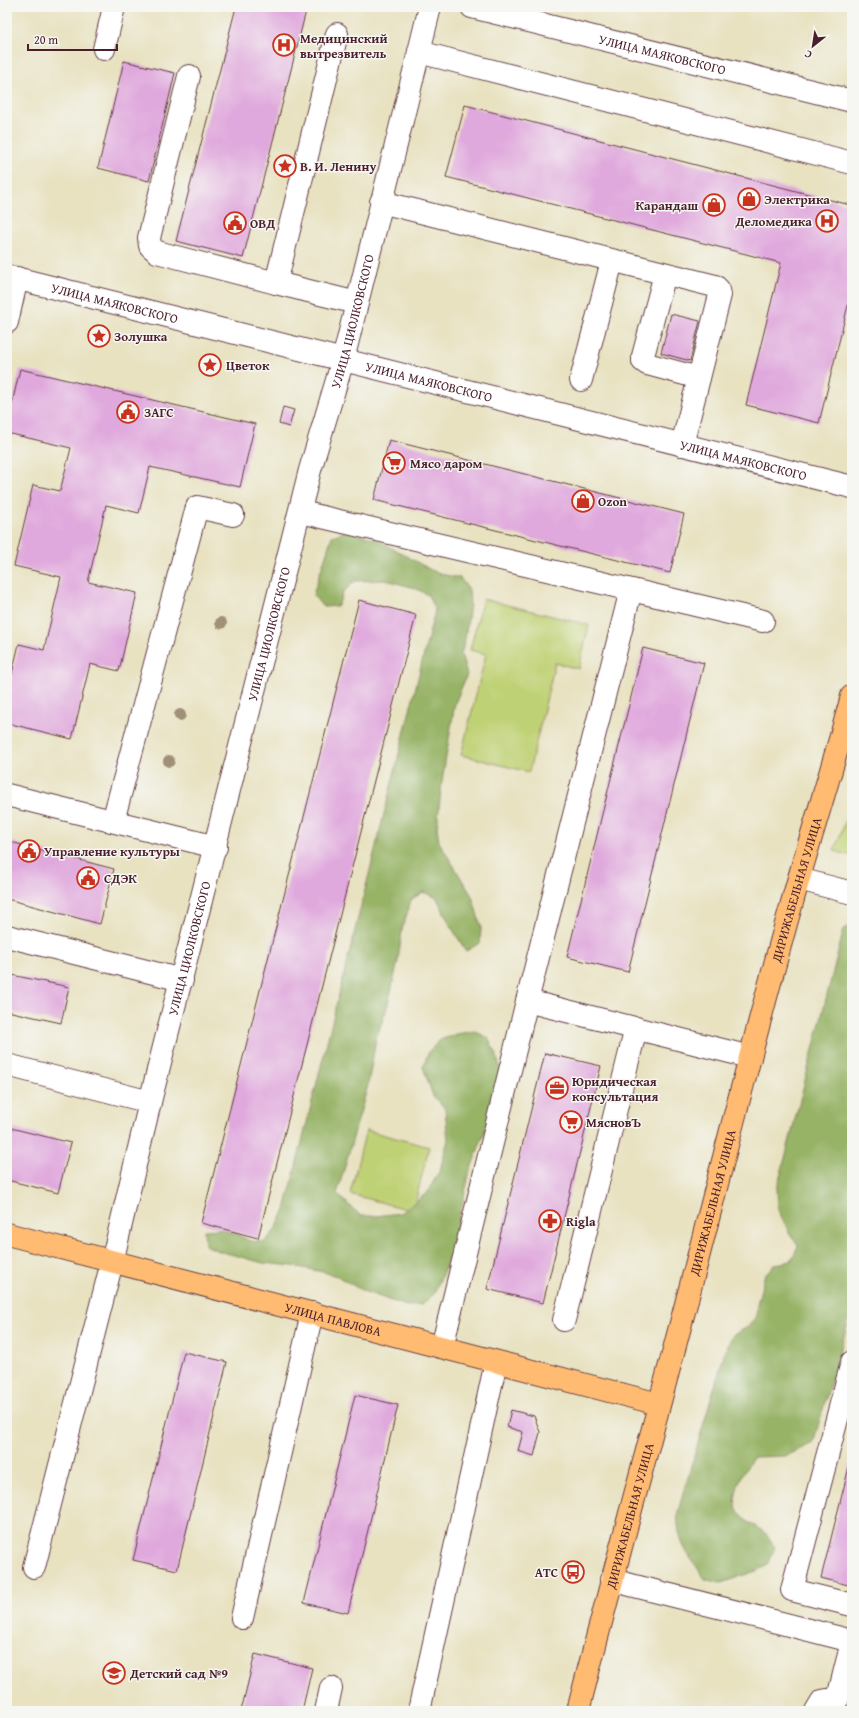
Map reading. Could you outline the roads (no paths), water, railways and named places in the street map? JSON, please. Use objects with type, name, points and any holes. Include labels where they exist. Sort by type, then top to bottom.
[{"type":"main road","name":"ДИРИЖАБЕЛЬНАЯ УЛИЦА","points":[[578,1711],[611,1580],[750,1057],[799,879],[852,696]]},
{"type":"main road","points":[[838,748],[852,716]]},
{"type":"main road","name":"УЛИЦА ПАВЛОВА","points":[[7,1234],[659,1404]]},
{"type":"street","points":[[104,49],[114,7]]},
{"type":"street","name":"УЛИЦА ЦИОЛКОВСКОГО","points":[[34,1567],[112,1262],[150,1102],[301,512],[310,470],[343,360],[430,7]]},
{"type":"street","name":"УЛИЦА МАЯКОВСКОГО","points":[[472,7],[852,101]]},
{"type":"street","points":[[276,283],[337,34]]},
{"type":"street","points":[[419,52],[852,163]]},
{"type":"street","points":[[189,76],[149,238],[150,246],[157,252],[357,303]]},
{"type":"street","points":[[381,202],[715,286],[719,290],[720,295],[682,445]]},
{"type":"street","points":[[581,380],[612,261]]},
{"type":"street","points":[[665,274],[643,356],[643,361],[648,364],[699,378]]},
{"type":"street","points":[[7,322],[12,277]]},
{"type":"street","name":"УЛИЦА МАЯКОВСКОГО","points":[[12,277],[852,487]]},
{"type":"street","points":[[113,821],[197,507],[233,516]]},
{"type":"street","points":[[301,512],[763,621]]},
{"type":"street","points":[[442,1347],[526,1001],[631,590]]},
{"type":"street","points":[[7,795],[216,847]]},
{"type":"street","points":[[799,879],[852,893]]},
{"type":"street","points":[[7,936],[182,980]]},
{"type":"street","points":[[526,1001],[750,1057]]},
{"type":"street","points":[[564,1320],[636,1028]]},
{"type":"street","points":[[7,1065],[150,1102]]},
{"type":"street","points":[[242,1618],[312,1313]]},
{"type":"street","points":[[419,1711],[496,1362]]},
{"type":"street","points":[[852,1362],[792,1590],[852,1605]]},
{"type":"street","points":[[611,1580],[852,1641],[838,1702],[822,1701],[816,1711]]},
{"type":"street","points":[[326,1711],[331,1688]]},
{"type":"place","name":"Медицинский вытрезвитель","points":[[284,45]]},
{"type":"place","name":"В. И. Ленину","points":[[285,166]]},
{"type":"place","name":"Электрика","points":[[749,199]]},
{"type":"place","name":"Карандаш","points":[[714,205]]},
{"type":"place","name":"Деломедика","points":[[827,221]]},
{"type":"place","name":"ОВД","points":[[235,223]]},
{"type":"place","name":"Золушка","points":[[99,336]]},
{"type":"place","name":"Цветок","points":[[210,365]]},
{"type":"place","name":"ЗАГС","points":[[128,412]]},
{"type":"place","name":"Мясо даром","points":[[394,463]]},
{"type":"place","name":"Ozon","points":[[583,501]]},
{"type":"place","name":"Управление культуры","points":[[29,851]]},
{"type":"place","name":"СДЭК","points":[[88,878]]},
{"type":"place","name":"Юридическая консультация","points":[[557,1088]]},
{"type":"place","name":"МясновЪ","points":[[571,1122]]},
{"type":"place","name":"Rigla","points":[[550,1221]]},
{"type":"place","name":"АТС","points":[[573,1572]]},
{"type":"place","name":"Детский сад №9","points":[[114,1673]]}]
